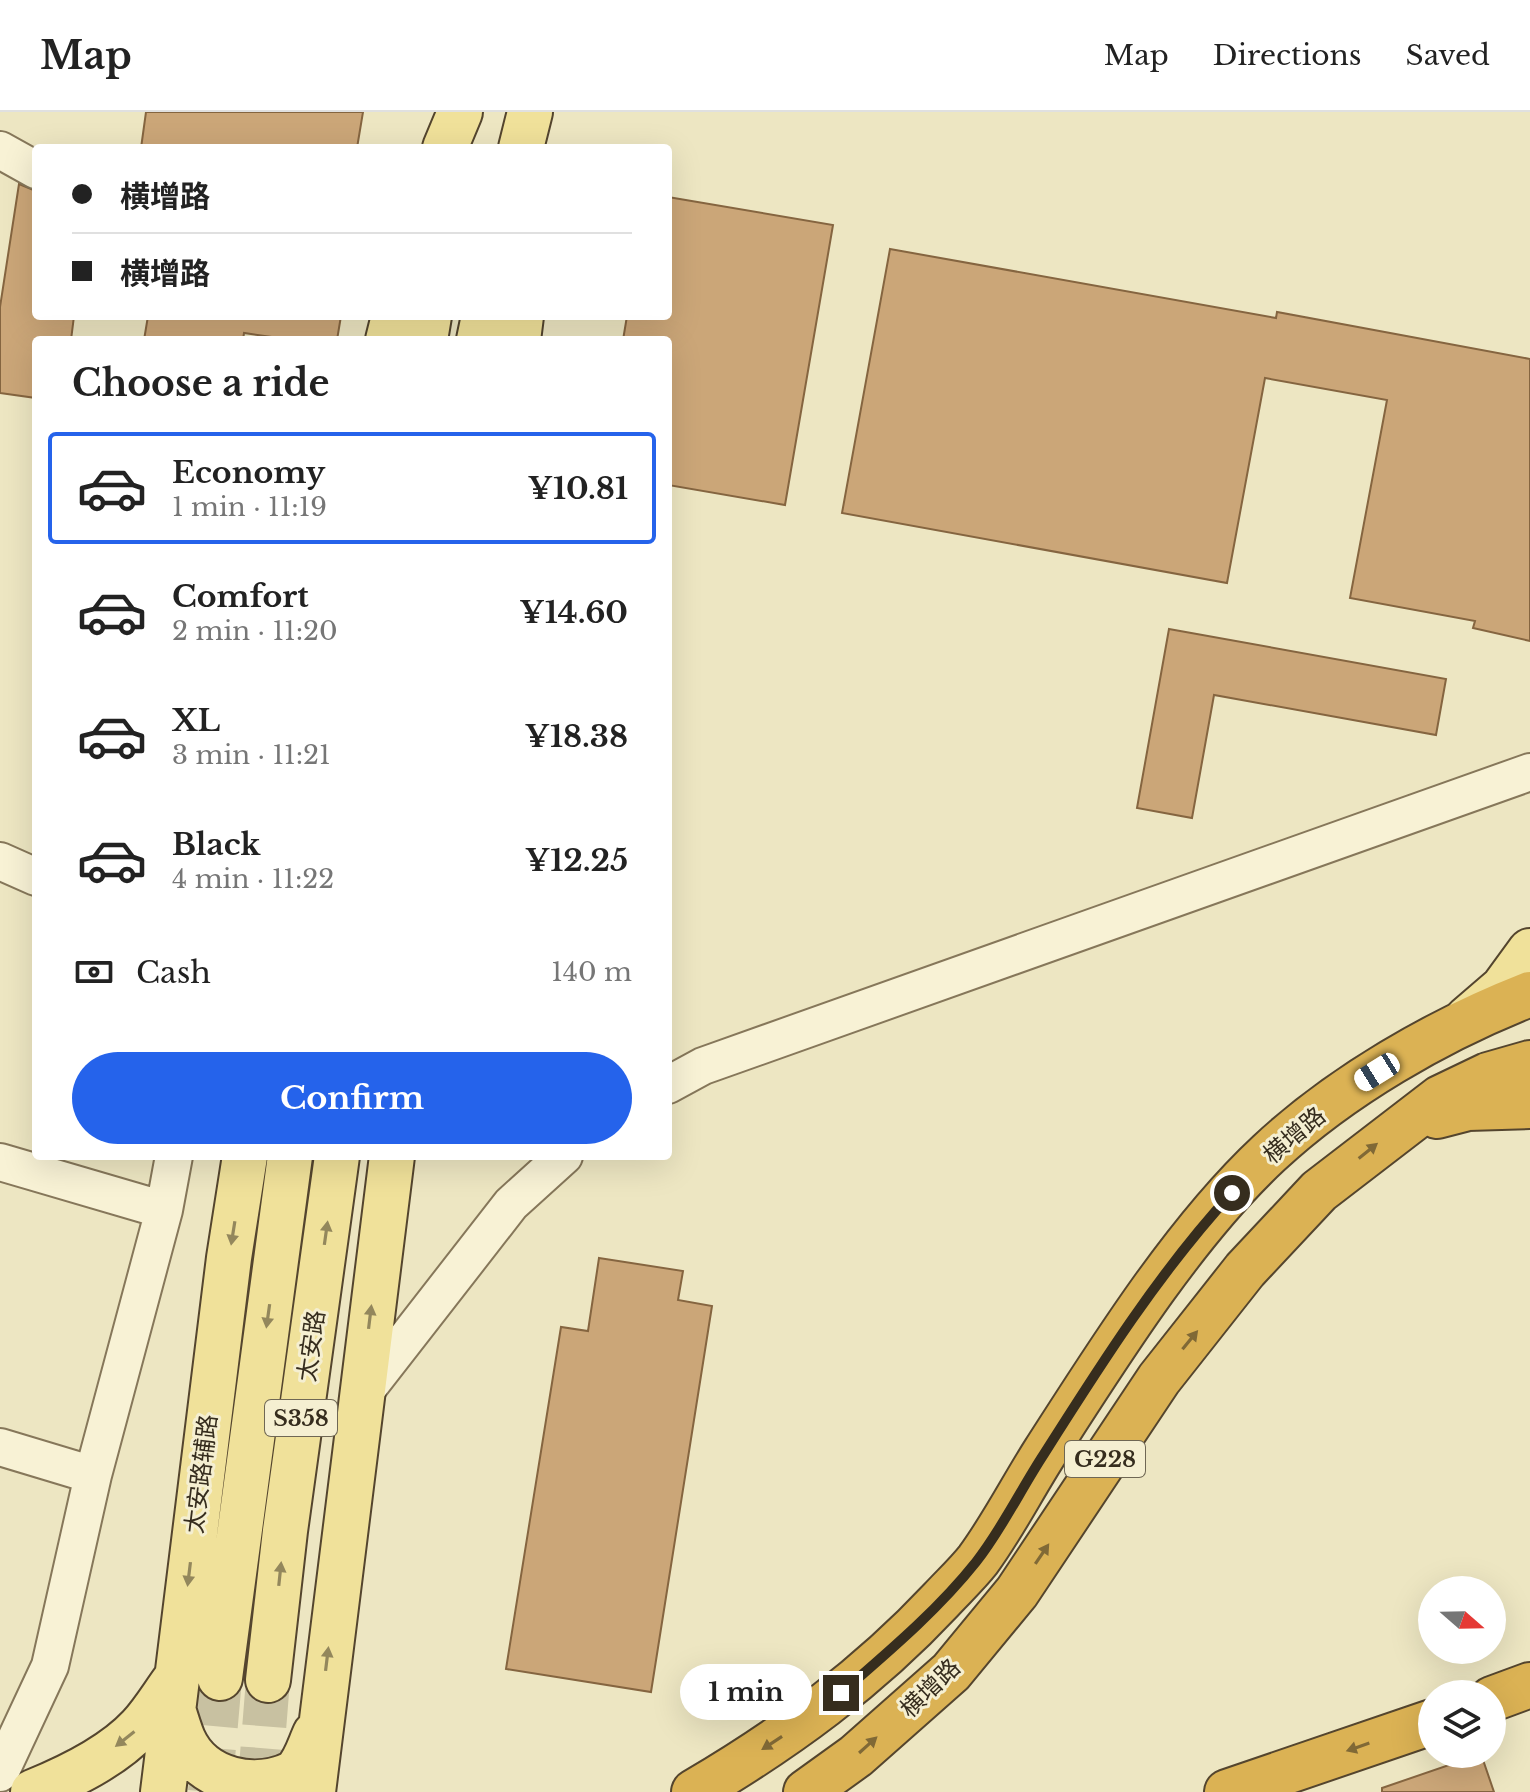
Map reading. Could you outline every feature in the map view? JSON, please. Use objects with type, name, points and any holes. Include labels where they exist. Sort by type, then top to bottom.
[{"type":"highway","name":"横增路","points":[[694,1792],[818,1713],[911,1632],[977,1561],[1044,1452],[1195,1233],[1269,1153],[1351,1089],[1464,1022],[1530,994]]},
{"type":"highway","name":"横增路","points":[[806,1792],[856,1756],[951,1672],[1017,1592],[1159,1379],[1245,1270],[1319,1191],[1440,1098],[1476,1081],[1530,1063]]},
{"type":"highway","points":[[1403,1124],[1468,1108],[1530,1106]]},
{"type":"highway","points":[[1506,1694],[1530,1685]]},
{"type":"highway","points":[[1227,1792],[1418,1727]]},
{"type":"main road","points":[[447,144],[461,112]]},
{"type":"main road","points":[[457,144],[461,112]]},
{"type":"main road","points":[[522,144],[530,112]]},
{"type":"main road","points":[[529,144],[530,112]]},
{"type":"main road","points":[[1464,1022],[1503,988],[1530,951]]},
{"type":"main road","name":"太安路辅路","points":[[163,1792],[229,1258],[244,1160]]},
{"type":"main road","name":"太安路","points":[[220,1678],[289,1160]]},
{"type":"main road","name":"太安路","points":[[268,1680],[285,1531],[336,1160]]},
{"type":"main road","points":[[313,1792],[318,1726],[391,1160]]},
{"type":"main road","points":[[174,1693],[183,1740],[197,1761],[222,1784],[240,1790],[257,1792],[276,1786],[294,1773],[304,1760],[318,1726]]},
{"type":"main road","points":[[33,1792],[63,1780],[111,1750],[139,1728],[174,1693]]},
{"type":"main road","points":[[318,1726],[326,1771],[338,1792]]},
{"type":"street","points":[[0,150],[32,168]]},
{"type":"street","points":[[672,1083],[703,1066],[1530,772]]},
{"type":"street","points":[[0,861],[32,875]]},
{"type":"street","points":[[0,1773],[50,1666],[93,1475],[164,1210],[173,1160]]},
{"type":"street","points":[[360,1398],[511,1204],[560,1160]]},
{"type":"street","points":[[0,1162],[164,1210]]},
{"type":"street","points":[[0,1447],[93,1475]]},
{"type":"building","points":[[146,112],[363,112],[358,144],[142,144]]},
{"type":"building","points":[[19,184],[32,189],[32,320],[74,320],[72,336],[32,336],[32,397],[0,393],[0,307]]},
{"type":"building","points":[[672,198],[833,225],[785,505],[672,486],[672,336],[624,336],[626,320],[672,320]]},
{"type":"building","points":[[890,249],[1276,318],[1277,312],[1530,359],[1530,641],[1473,628],[1475,621],[1350,598],[1387,400],[1265,378],[1227,583],[842,513]]},
{"type":"building","points":[[147,320],[340,320],[338,336],[244,333],[244,336],[145,336]]},
{"type":"building","points":[[1169,629],[1446,679],[1436,735],[1214,695],[1192,818],[1137,808]]},
{"type":"building","points":[[599,1258],[683,1271],[678,1300],[712,1306],[651,1692],[506,1669],[561,1327],[588,1331]]},
{"type":"building","points":[[1440,1768],[1486,1768],[1494,1792],[1382,1792],[1382,1788]]},
{"type":"tunnel","points":[[210,1792],[220,1678]]},
{"type":"tunnel","points":[[259,1792],[268,1680]]},
{"type":"route","points":[[841,1693],[911,1632],[977,1561],[1044,1452],[1117,1344],[1195,1233],[1232,1193]]}]
